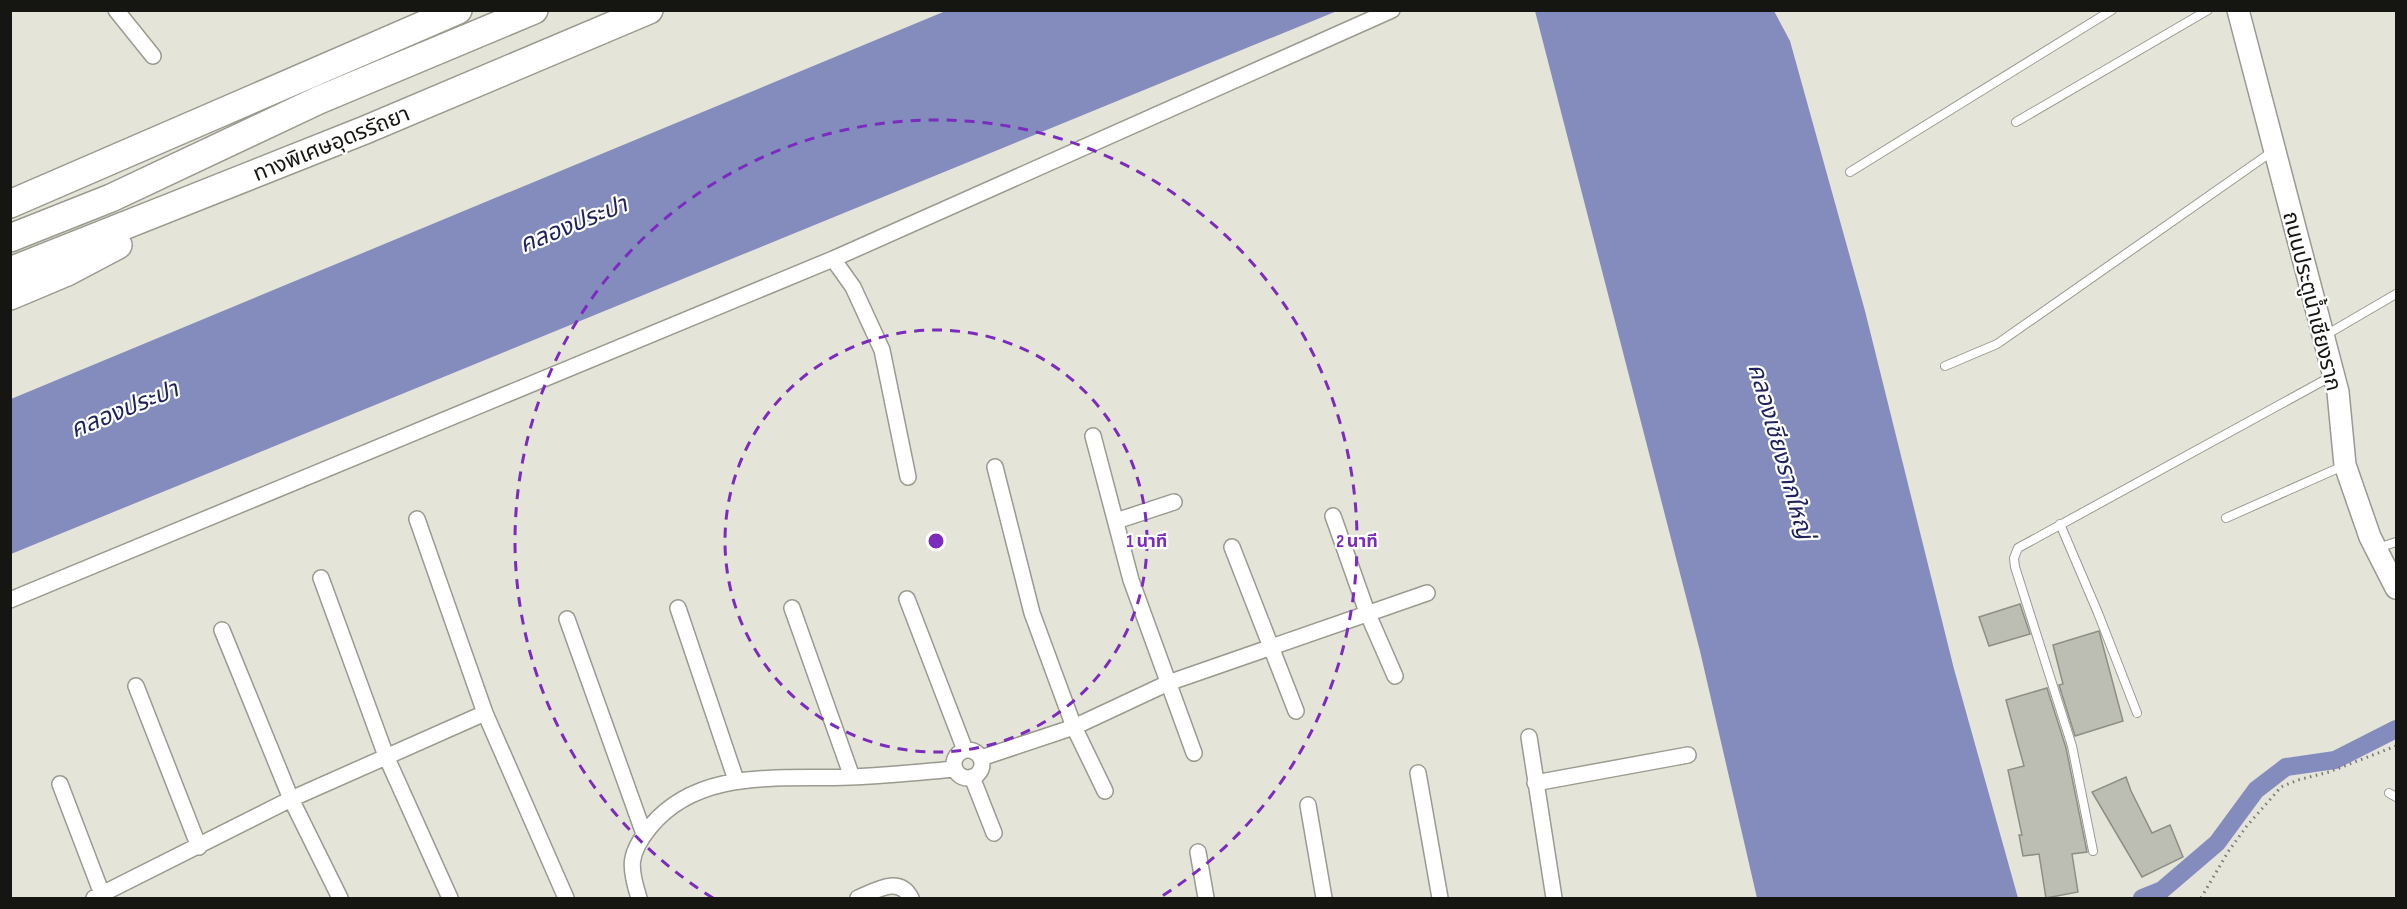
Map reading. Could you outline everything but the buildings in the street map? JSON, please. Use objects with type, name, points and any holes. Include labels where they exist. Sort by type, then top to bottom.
[{"type":"highway","points":[[10,204],[458,10]]},
{"type":"highway","name":"ทางพิเศษอุดรรัถยา","points":[[10,238],[111,198],[319,100],[534,10]]},
{"type":"highway","name":"ทางพิเศษอุดรรัถยา","points":[[10,271],[230,184],[649,10]]},
{"type":"highway","points":[[10,296],[67,272],[230,184]]},
{"type":"street","points":[[116,10],[153,56]]},
{"type":"street","points":[[10,600],[833,259],[1392,10]]},
{"type":"street","name":"ถนนประตูน้ำเชียงราก","points":[[2238,10],[2338,392],[2344,465],[2358,509],[2397,588]]},
{"type":"street","points":[[833,259],[853,287],[882,350],[908,477]]},
{"type":"street","points":[[1093,436],[1131,580],[1194,753]]},
{"type":"street","points":[[994,467],[1032,613],[1074,727],[1105,791]]},
{"type":"street","points":[[1116,521],[1174,502]]},
{"type":"street","points":[[1333,516],[1367,612],[1395,676]]},
{"type":"street","points":[[417,519],[485,713],[566,898]]},
{"type":"street","points":[[1232,547],[1296,711]]},
{"type":"street","points":[[321,578],[386,756],[450,898]]},
{"type":"street","points":[[981,758],[1074,727],[1168,683],[1427,592]]},
{"type":"street","points":[[907,599],[965,750]]},
{"type":"street","points":[[678,608],[736,780]]},
{"type":"street","points":[[792,608],[852,777]]},
{"type":"street","points":[[567,619],[644,834]]},
{"type":"street","points":[[222,630],[291,799],[340,898]]},
{"type":"street","points":[[136,687],[199,848]]},
{"type":"street","points":[[60,784],[98,896],[199,848],[291,799],[485,713]]},
{"type":"street","points":[[1528,737],[1554,898]]},
{"type":"street","points":[[965,750],[974,751],[981,758],[982,768],[972,777],[962,777],[956,769],[955,760],[960,752],[965,750]]},
{"type":"street","points":[[1535,783],[1688,755]]},
{"type":"street","points":[[639,898],[631,874],[633,853],[644,834],[661,814],[697,791],[736,780],[852,777],[956,769]]},
{"type":"street","points":[[1418,773],[1440,898]]},
{"type":"street","points":[[972,777],[994,833]]},
{"type":"street","points":[[1308,806],[1324,898]]},
{"type":"street","points":[[1198,852],[1206,898]]},
{"type":"street","points":[[858,898],[890,885],[902,888],[911,898]]},
{"type":"lane","points":[[1850,172],[2112,10]]},
{"type":"lane","points":[[2016,122],[2208,10]]},
{"type":"lane","points":[[1945,366],[1997,344],[2275,150]]},
{"type":"lane","points":[[2323,336],[2397,294]]},
{"type":"lane","points":[[2093,851],[2072,746],[2014,558],[2018,548],[2334,375]]},
{"type":"lane","points":[[2226,518],[2344,465]]},
{"type":"lane","points":[[2060,524],[2137,713]]},
{"type":"lane","points":[[2376,549],[2397,542]]},
{"type":"path","points":[[2201,898],[2228,852],[2281,787],[2329,772],[2397,746]]},
{"type":"water","name":"คลองประปา","points":[[948,10],[1337,11],[11,554],[11,399]]},
{"type":"water","name":"คลองเชียงรากใหญ่","points":[[1535,11],[1774,11],[1790,41],[1865,311],[1954,669],[2018,898],[1757,898],[1700,651]]},
{"type":"waterway","points":[[2142,898],[2162,890],[2217,843],[2256,790],[2286,767],[2335,760],[2396,729]]}]
